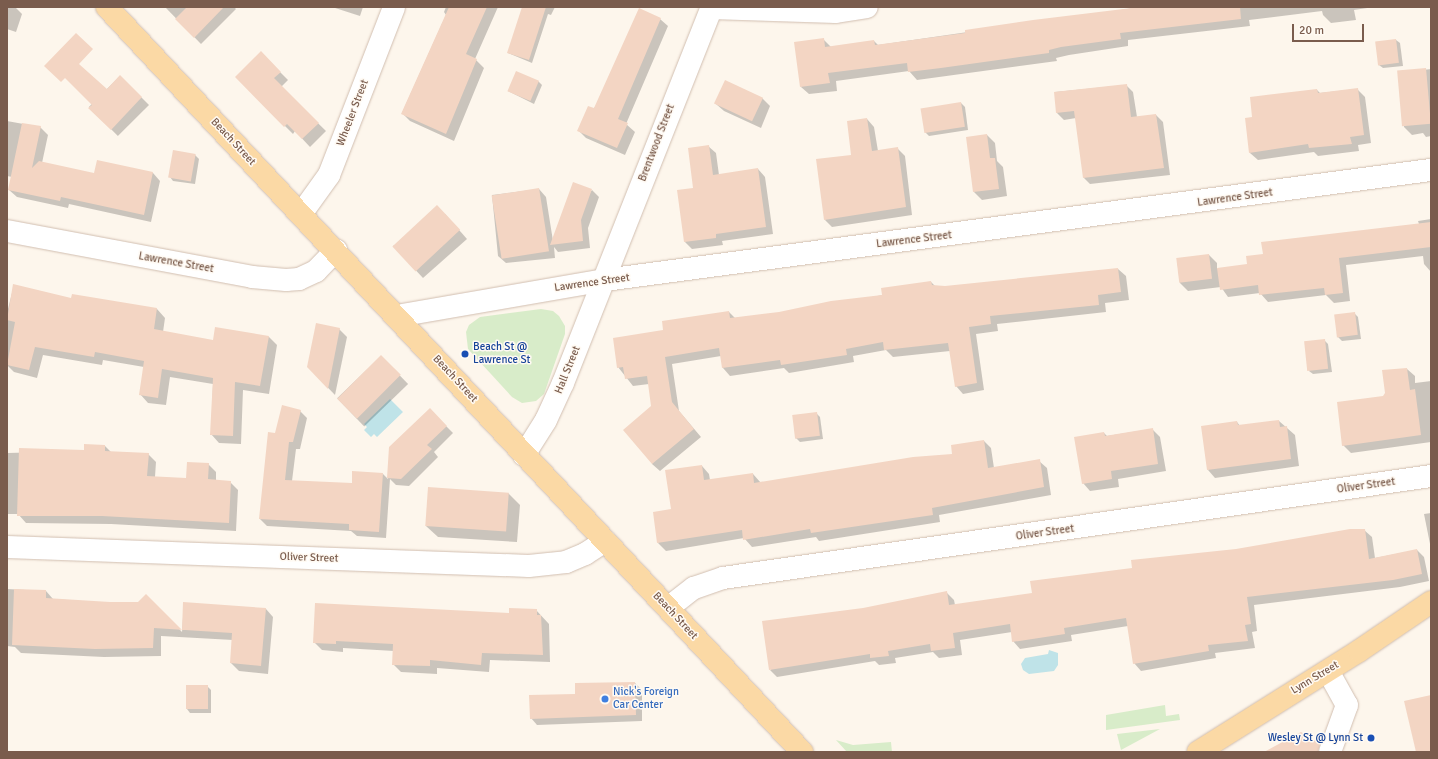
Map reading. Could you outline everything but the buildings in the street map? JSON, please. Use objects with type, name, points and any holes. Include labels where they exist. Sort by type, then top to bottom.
[{"type":"main road","name":"Beach Street","points":[[106,7],[336,250],[524,455],[802,752]]},
{"type":"main road","name":"Lynn Street","points":[[1198,752],[1328,671],[1431,602]]},
{"type":"street","name":"Wheeler Street","points":[[301,214],[328,179],[394,7]]},
{"type":"street","points":[[712,8],[836,12],[867,7]]},
{"type":"street","name":"Brentwood Street","points":[[605,280],[712,8]]},
{"type":"street","name":"Lawrence Street","points":[[397,316],[605,280],[1431,170]]},
{"type":"street","name":"Lawrence Street","points":[[7,231],[252,276],[286,280],[300,279],[316,271],[336,250]]},
{"type":"street","name":"Hall Street","points":[[524,455],[552,409],[605,280]]},
{"type":"street","name":"Oliver Street","points":[[668,608],[694,588],[723,578],[1431,476]]},
{"type":"street","name":"Oliver Street","points":[[7,547],[529,566],[566,562],[585,554],[605,541]]},
{"type":"street","points":[[1328,671],[1347,705],[1330,752]]},
{"type":"green space","points":[[541,309],[553,311],[559,316],[565,326],[565,334],[544,394],[536,401],[522,403],[512,397],[468,349],[466,332],[469,325],[480,317]]},
{"type":"green space","points":[[1165,705],[1166,716],[1179,714],[1180,720],[1106,730],[1106,715]]},
{"type":"green space","points":[[1160,729],[1121,750],[1117,734]]},
{"type":"green space","points":[[836,740],[853,745],[891,742],[892,752],[847,752]]},
{"type":"water","points":[[390,399],[403,412],[377,437],[374,434],[371,437],[364,430],[367,427],[364,424]]},
{"type":"water","points":[[1049,650],[1058,653],[1058,665],[1054,671],[1029,674],[1023,670],[1021,664],[1025,658],[1048,654]]},
{"type":"place","name":"Beach St @ Lawrence St","points":[[465,354]]},
{"type":"place","name":"Nick's Foreign Car Center","points":[[605,699]]},
{"type":"place","name":"Wesley St @ Lynn St","points":[[1371,738]]}]
